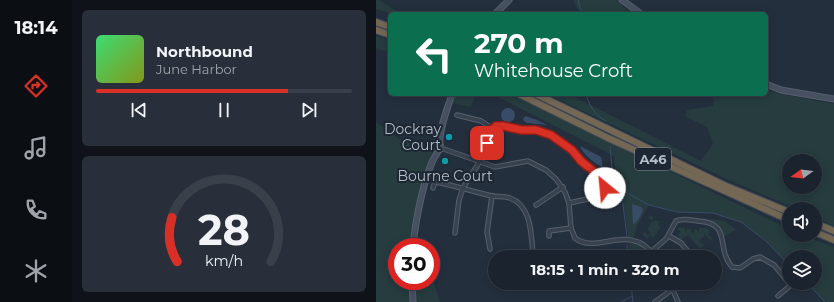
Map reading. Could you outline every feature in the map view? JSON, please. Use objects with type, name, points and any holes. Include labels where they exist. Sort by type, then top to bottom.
[{"type":"highway","points":[[376,22],[388,26]]},
{"type":"highway","points":[[376,30],[388,34]]},
{"type":"highway","name":"A46","points":[[523,96],[659,162],[782,217]]},
{"type":"highway","name":"A46","points":[[540,96],[726,186],[782,209]]},
{"type":"highway","points":[[822,226],[834,232]]},
{"type":"highway","points":[[822,235],[834,240]]},
{"type":"street","points":[[497,12],[509,0]]},
{"type":"street","points":[[622,0],[638,12]]},
{"type":"street","points":[[768,85],[781,90],[834,99]]},
{"type":"street","points":[[441,148],[439,143],[451,96]]},
{"type":"street","points":[[457,115],[482,121],[492,128],[503,126],[522,130],[536,130],[551,135],[572,150],[581,161],[604,180],[605,188],[600,195],[569,203]]},
{"type":"street","points":[[455,233],[459,200],[463,188],[479,162],[492,128]]},
{"type":"street","points":[[441,148],[495,167],[523,161],[531,162],[546,170],[562,187],[569,203],[571,228],[573,235],[577,240],[587,243],[638,240],[651,250]]},
{"type":"street","points":[[414,238],[417,214],[434,158],[441,148]]},
{"type":"street","points":[[433,188],[436,175]]},
{"type":"street","points":[[435,182],[492,196],[510,198],[521,206],[530,223],[532,250]]},
{"type":"street","points":[[536,205],[562,187]]},
{"type":"street","points":[[490,249],[487,232],[492,196]]},
{"type":"street","points":[[653,250],[669,236],[673,224],[678,220],[710,222],[716,226],[720,232],[726,256],[732,266],[740,268],[753,259],[760,257],[774,265],[782,274]]},
{"type":"street","points":[[549,236],[549,231],[571,228]]},
{"type":"street","points":[[669,236],[681,244],[686,250]]},
{"type":"street","points":[[412,290],[413,302]]},
{"type":"street","points":[[654,302],[672,290]]},
{"type":"street","points":[[673,290],[678,302]]},
{"type":"street","points":[[778,296],[784,290]]},
{"type":"green space","points":[[376,0],[379,0],[398,12],[388,13],[376,9]]},
{"type":"green space","points":[[573,0],[616,0],[629,12],[579,12]]},
{"type":"green space","points":[[376,36],[388,39],[388,52],[376,48]]},
{"type":"green space","points":[[768,90],[775,93],[834,104],[834,226],[822,220],[822,202],[782,203],[731,181],[551,96],[573,96],[701,161],[713,144],[707,127],[685,116],[687,110],[713,106],[714,96],[768,96]]},
{"type":"green space","points":[[453,96],[474,96],[471,107],[451,103]]},
{"type":"green space","points":[[496,96],[514,96],[782,226],[782,242],[821,242],[834,247],[834,302],[825,302],[814,290],[822,290],[822,250],[782,250],[782,258],[766,241],[741,222],[713,213],[677,212],[649,205],[637,226],[634,237],[628,237],[624,204],[615,180],[614,156]]},
{"type":"green space","points":[[376,122],[403,142],[434,147],[416,213],[413,238],[388,238],[388,290],[410,290],[411,302],[376,302]]},
{"type":"green space","points":[[649,215],[654,217],[652,220],[653,222],[656,220],[660,222],[658,225],[661,227],[658,231],[654,229],[658,232],[653,238],[650,235],[647,239],[643,235],[644,232],[649,235],[651,232],[647,230],[652,221],[648,218]]},
{"type":"green space","points":[[711,219],[725,221],[736,230],[722,238],[710,222]]},
{"type":"green space","points":[[678,227],[685,228],[685,232],[687,229],[691,229],[691,232],[694,233],[694,229],[699,233],[699,228],[706,228],[711,232],[708,234],[713,239],[710,240],[704,233],[705,236],[699,240],[704,245],[700,249],[688,235],[681,240],[677,239],[680,231],[677,230]]},
{"type":"green space","points":[[634,243],[640,245],[645,250],[629,250],[629,244]]},
{"type":"green space","points":[[415,290],[436,290],[440,302],[416,302]]},
{"type":"water","points":[[508,108],[513,110],[515,115],[513,120],[508,122],[503,120],[501,115],[503,110]]},
{"type":"water","points":[[525,116],[547,125],[527,123],[523,120]]},
{"type":"water","points":[[580,146],[601,157],[603,168],[586,156]]},
{"type":"water","points":[[632,204],[641,207],[643,210],[639,219],[633,225]]},
{"type":"waterway","points":[[578,0],[581,12]]},
{"type":"waterway","points":[[587,96],[593,110],[606,121]]},
{"type":"waterway","points":[[610,146],[613,179],[618,188],[623,204],[627,237]]},
{"type":"waterway","points":[[618,188],[649,205],[677,212],[713,213],[741,222],[766,241],[782,258]]},
{"type":"waterway","points":[[627,245],[627,250]]},
{"type":"waterway","points":[[632,290],[633,302]]},
{"type":"waterway","points":[[814,290],[825,302]]},
{"type":"waterway","points":[[621,302],[632,296]]},
{"type":"place","name":"Dockray Court","points":[[449,137]]},
{"type":"place","name":"Bourne Court","points":[[445,161]]},
{"type":"route","points":[[487,143],[491,130],[494,127],[500,126],[522,130],[536,130],[551,135],[572,150],[584,164],[595,171],[604,180],[606,184],[605,188]]}]
